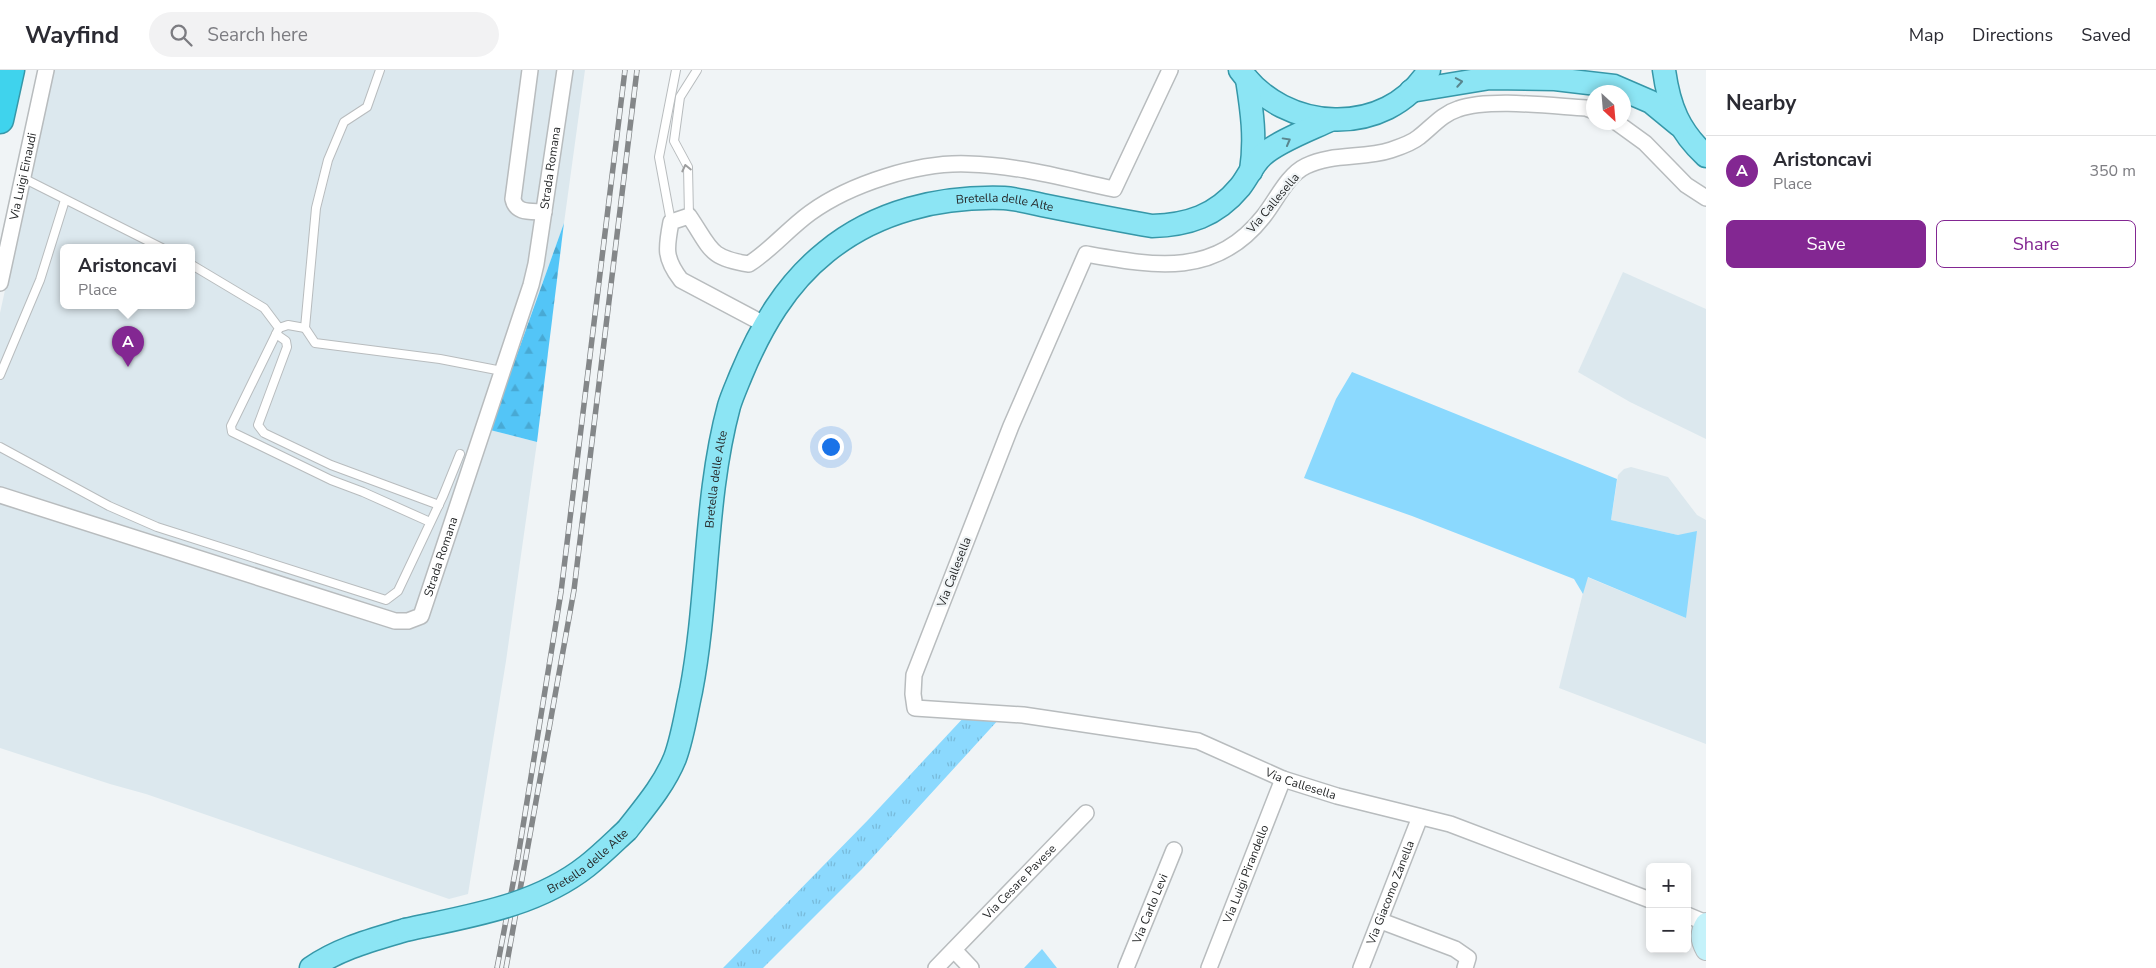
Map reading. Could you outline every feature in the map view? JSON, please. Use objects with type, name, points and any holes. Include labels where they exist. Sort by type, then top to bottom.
[{"type":"highway","points":[[0,120],[11,70]]},
{"type":"main road","points":[[1243,75],[1260,93],[1284,108],[1311,118],[1330,120],[1352,119],[1373,113],[1393,104],[1411,91],[1429,70]]},
{"type":"main road","points":[[1665,74],[1668,97],[1679,124],[1692,143],[1706,156]]},
{"type":"main road","name":"Bretella delle Alte","points":[[1243,75],[1254,129],[1254,149],[1250,171]]},
{"type":"main road","points":[[1411,91],[1490,78],[1555,79],[1614,86],[1651,102],[1679,124]]},
{"type":"main road","name":"Bretella delle Alte","points":[[311,968],[325,959],[357,944],[405,930],[516,904],[545,892],[586,867],[627,830],[667,777],[683,729],[695,670],[719,456],[729,404],[764,324],[791,286],[814,261],[842,239],[894,213],[949,199],[1007,198],[1152,226],[1174,225],[1194,220],[1213,212],[1240,187],[1262,155],[1297,135],[1330,120]]},
{"type":"main road","points":[[1706,923],[1701,939],[1706,950]]},
{"type":"street","name":"Via Luigi Einaudi","points":[[0,284],[46,70]]},
{"type":"street","points":[[530,70],[513,198],[517,208],[521,210],[544,212]]},
{"type":"street","name":"Strada Romana","points":[[0,494],[386,618],[408,622],[421,616],[531,285],[565,70]]},
{"type":"street","points":[[764,324],[681,280],[671,268],[666,246],[671,222],[688,216],[711,251],[729,261],[749,264],[765,254],[810,213],[828,202],[882,178],[909,171],[948,164],[993,166],[1050,175],[1114,189],[1170,70]]},
{"type":"street","name":"Via Callesella","points":[[1586,108],[1484,103],[1458,109],[1438,120],[1418,138],[1391,150],[1328,159],[1305,166],[1290,179],[1262,219],[1244,238],[1230,248],[1198,261],[1168,265],[1138,263],[1086,254],[1011,426],[914,676],[913,694],[915,708],[1023,716],[1198,741],[1283,779],[1337,796],[1450,824],[1646,898]]},
{"type":"street","points":[[1627,130],[1645,143],[1686,185],[1706,198]]},
{"type":"street","name":"Via Luigi Pirandello","points":[[1209,968],[1283,779]]},
{"type":"street","name":"Via Cesare Pavese","points":[[936,968],[1086,813]]},
{"type":"street","name":"Via Giacomo Zanella","points":[[1361,968],[1381,921],[1420,817]]},
{"type":"street","name":"Via Carlo Levi","points":[[1126,968],[1174,850]]},
{"type":"street","points":[[1691,917],[1706,923]]},
{"type":"street","points":[[1381,921],[1455,950],[1468,958],[1465,968]]},
{"type":"street","points":[[954,950],[971,968]]},
{"type":"lane","points":[[380,70],[367,107],[344,122],[328,160],[316,208],[305,328],[315,343],[440,359],[502,371]]},
{"type":"lane","points":[[671,222],[659,157],[676,70]]},
{"type":"lane","points":[[688,216],[688,167],[674,140],[680,97],[697,70]]},
{"type":"lane","points":[[23,178],[154,244]]},
{"type":"lane","points":[[0,375],[40,280],[65,200]]},
{"type":"lane","points":[[195,267],[264,308],[286,341],[287,348],[258,425],[264,433],[331,465],[439,504]]},
{"type":"lane","points":[[305,328],[288,325],[278,331],[231,426],[232,432],[331,480],[430,522]]},
{"type":"lane","points":[[0,447],[109,506],[157,526],[386,600],[398,591],[460,454]]},
{"type":"shaded area","points":[[53,70],[585,70],[564,223],[490,430],[537,442],[506,661],[468,894],[449,899],[146,794],[0,748],[0,313]]},
{"type":"shaded area","points":[[1623,272],[1706,309],[1706,439],[1630,402],[1578,372]]},
{"type":"shaded area","points":[[1631,467],[1668,477],[1697,515],[1706,520],[1706,744],[1559,688],[1587,577],[1686,618],[1678,535],[1611,520],[1618,475],[1624,469]]},
{"type":"green space","points":[[564,223],[537,442],[490,430]]},
{"type":"green space","points":[[1352,372],[1617,479],[1611,520],[1678,535],[1697,531],[1686,618],[1588,577],[1583,594],[1574,579],[1412,516],[1304,478],[1336,399]]},
{"type":"green space","points":[[966,715],[1000,718],[862,869],[763,968],[723,968],[868,820]]},
{"type":"green space","points":[[1042,949],[1057,968],[1024,968]]},
{"type":"railway","points":[[497,968],[518,857],[561,592],[625,70]]},
{"type":"railway","points":[[506,968],[574,590],[637,70]]},
{"type":"place","name":"Aristoncavi","points":[[128,367]]}]
